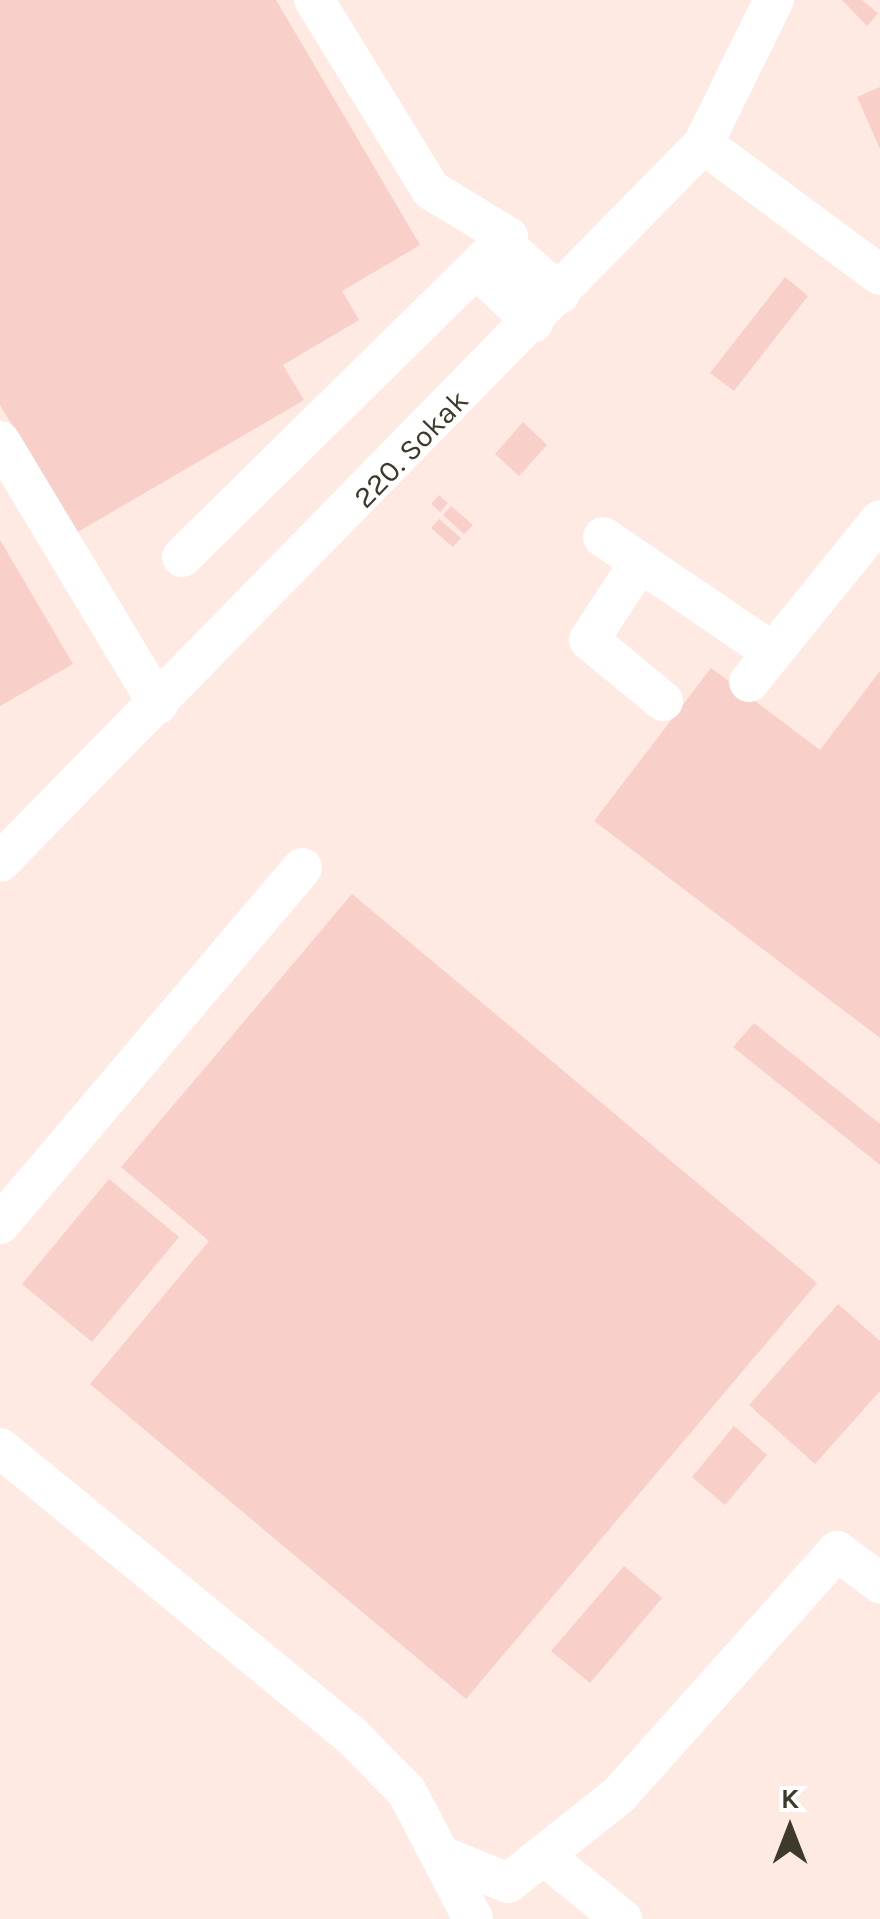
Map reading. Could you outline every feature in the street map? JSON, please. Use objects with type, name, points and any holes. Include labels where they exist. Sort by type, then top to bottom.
[{"type":"street","points":[[182,557],[508,237],[431,190],[314,0]]},
{"type":"street","name":"220. Sokak","points":[[0,862],[533,322],[702,144],[774,0]]},
{"type":"street","points":[[702,144],[880,276]]},
{"type":"street","points":[[489,256],[560,294]]},
{"type":"street","points":[[489,256],[533,322]]},
{"type":"street","points":[[0,442],[158,704]]},
{"type":"street","points":[[603,538],[640,562],[761,667],[880,520]]},
{"type":"street","points":[[640,562],[589,640],[663,701]]},
{"type":"street","points":[[0,1224],[302,868]]},
{"type":"street","points":[[0,1448],[350,1734],[407,1792],[473,1919]]},
{"type":"street","points":[[442,1856],[508,1883],[619,1795],[837,1551],[880,1583]]},
{"type":"street","points":[[543,1854],[622,1919]]},
{"type":"shaded area","points":[[0,0],[880,0],[880,1919],[0,1919]]},
{"type":"building","points":[[0,0],[276,0],[420,245],[342,291],[359,320],[283,365],[304,400],[76,533],[0,405]]},
{"type":"building","points":[[842,0],[862,0],[878,13],[867,26]]},
{"type":"building","points":[[880,87],[880,149],[857,97]]},
{"type":"building","points":[[785,277],[808,296],[734,391],[710,373]]},
{"type":"building","points":[[523,422],[547,445],[519,476],[495,454]]},
{"type":"building","points":[[439,495],[448,503],[440,512],[431,504]]},
{"type":"building","points":[[451,506],[473,525],[464,534],[443,515]]},
{"type":"building","points":[[439,519],[461,538],[453,547],[431,528]]},
{"type":"building","points":[[0,540],[73,664],[0,706]]},
{"type":"building","points":[[711,668],[820,750],[880,671],[880,1038],[594,821]]},
{"type":"building","points":[[352,894],[817,1283],[466,1699],[90,1384],[209,1241],[121,1167]]},
{"type":"building","points":[[754,1023],[880,1124],[880,1165],[733,1047]]},
{"type":"building","points":[[109,1179],[179,1237],[92,1342],[22,1284]]},
{"type":"building","points":[[838,1304],[880,1341],[880,1391],[815,1464],[749,1405]]},
{"type":"building","points":[[734,1426],[767,1455],[725,1505],[692,1477]]},
{"type":"building","points":[[624,1566],[662,1598],[590,1683],[551,1651]]}]
